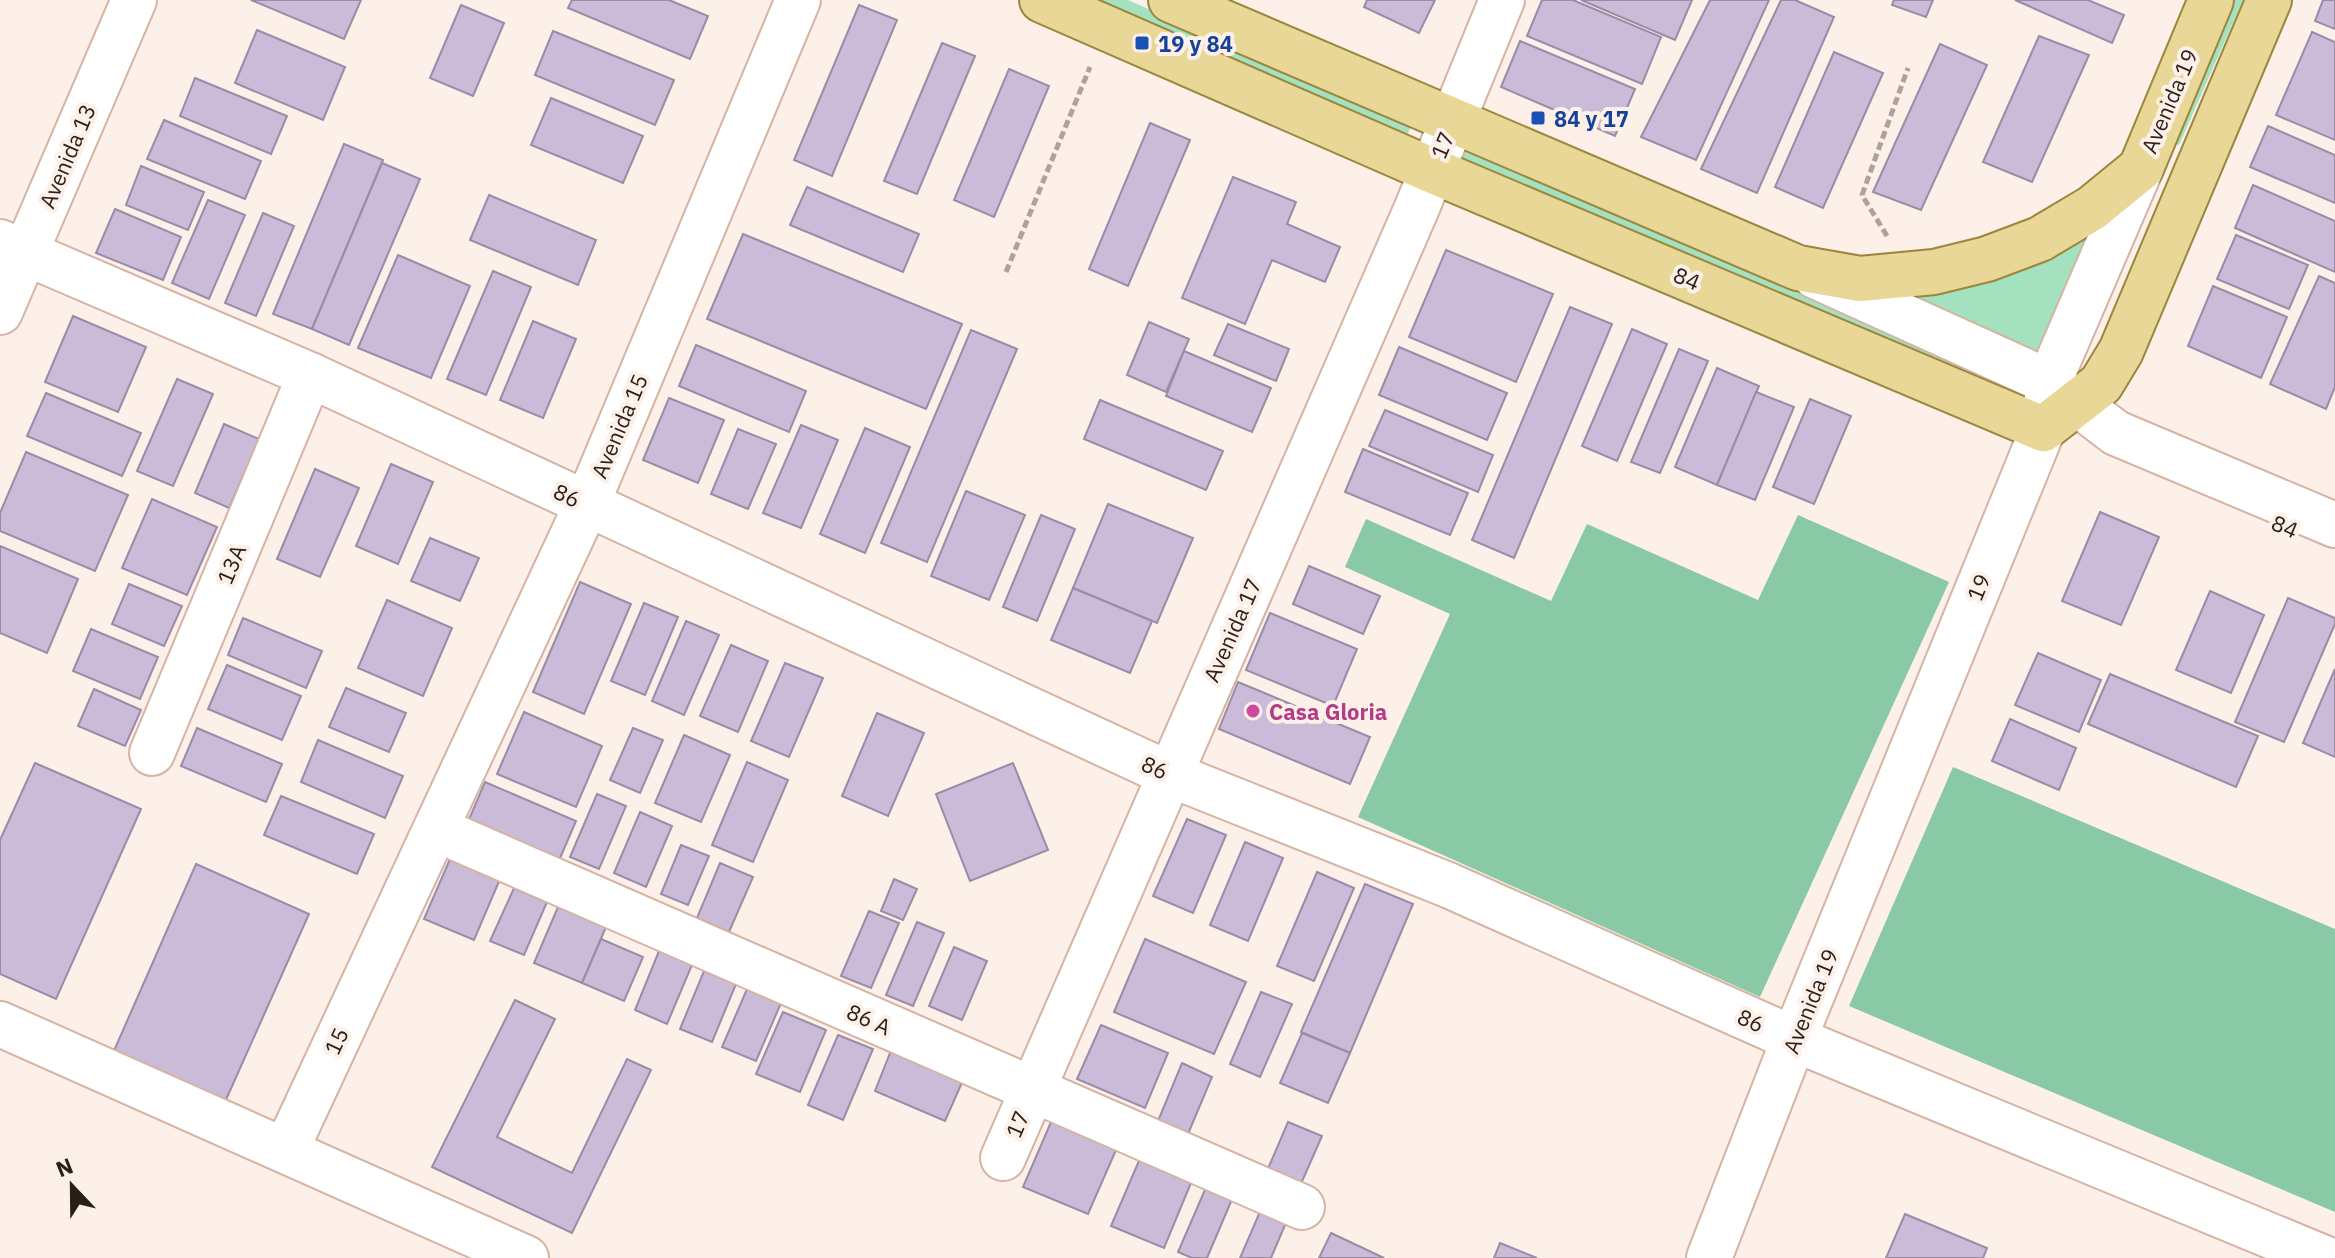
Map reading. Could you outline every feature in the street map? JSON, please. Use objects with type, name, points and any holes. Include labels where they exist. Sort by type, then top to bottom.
[{"type":"main road","name":"84","points":[[1042,0],[1431,170],[2056,405]]},
{"type":"main road","points":[[1171,0],[1798,268]]},
{"type":"main road","name":"Avenida 19","points":[[1798,268],[1860,279],[1934,272],[1987,259],[2053,232],[2092,208],[2141,168],[2211,0]]},
{"type":"main road","points":[[2056,405],[2101,384],[2121,351],[2269,0]]},
{"type":"street","name":"Avenida 13","points":[[0,312],[13,248],[134,0]]},
{"type":"street","name":"Avenida 15","points":[[386,933],[587,504],[798,0]]},
{"type":"street","points":[[1452,121],[1502,0]]},
{"type":"street","name":"17","points":[[1431,170],[1452,121]]},
{"type":"street","name":"19","points":[[1913,744],[2056,405],[2141,168]]},
{"type":"street","name":"Avenida 17","points":[[1031,1090],[1431,170]]},
{"type":"street","name":"86","points":[[13,248],[310,375],[1169,774],[1448,885],[1794,1039],[2324,1258]]},
{"type":"street","points":[[1798,268],[2056,405]]},
{"type":"street","name":"13A","points":[[152,753],[310,375]]},
{"type":"street","name":"84","points":[[2056,405],[2335,525]]},
{"type":"street","name":"84","points":[[2056,405],[2103,447],[2335,547]]},
{"type":"street","name":"Avenida 19","points":[[1709,1258],[1913,744]]},
{"type":"street","name":"86 A","points":[[436,829],[1302,1207]]},
{"type":"street","name":"15","points":[[286,1150],[386,933]]},
{"type":"street","points":[[0,1024],[526,1258]]},
{"type":"street","name":"17","points":[[1003,1158],[1031,1090]]},
{"type":"path","points":[[1006,272],[1090,67]]},
{"type":"path","points":[[1888,237],[1862,195],[1908,68]]},
{"type":"green space","points":[[1095,0],[1128,0],[1412,125],[1407,135]]},
{"type":"green space","points":[[2233,0],[2243,0],[2179,145],[2170,143]]},
{"type":"green space","points":[[1440,138],[1794,289],[1840,304],[1977,366],[1975,380],[1436,147]]},
{"type":"green space","points":[[2141,168],[2049,382],[1860,279],[1934,272]]},
{"type":"green space","points":[[1798,515],[1949,582],[1760,997],[1358,817],[1450,614],[1345,567],[1366,519],[1551,601],[1587,524],[1758,600]]},
{"type":"green space","points":[[1953,767],[2335,929],[2335,1212],[1849,1006]]},
{"type":"building","points":[[251,0],[361,0],[344,39]]},
{"type":"building","points":[[572,0],[669,0],[708,16],[690,59],[568,8]]},
{"type":"building","points":[[1367,0],[1435,0],[1419,33],[1364,7]]},
{"type":"building","points":[[1542,0],[1573,0],[1661,37],[1642,84],[1527,36]]},
{"type":"building","points":[[1581,0],[1692,0],[1675,40]]},
{"type":"building","points":[[1710,0],[1769,0],[1696,160],[1641,137]]},
{"type":"building","points":[[1781,0],[1795,0],[1834,17],[1757,193],[1701,169]]},
{"type":"building","points":[[1894,0],[1933,0],[1926,17],[1892,5]]},
{"type":"building","points":[[2015,0],[2088,0],[2124,15],[2112,43]]},
{"type":"building","points":[[2323,0],[2335,0],[2335,29],[2315,21]]},
{"type":"building","points":[[461,5],[504,23],[473,96],[430,78]]},
{"type":"building","points":[[859,5],[897,20],[832,176],[794,160]]},
{"type":"building","points":[[257,30],[345,67],[323,120],[235,83]]},
{"type":"building","points":[[553,31],[674,80],[655,125],[535,75]]},
{"type":"building","points":[[2312,32],[2335,42],[2335,140],[2276,115]]},
{"type":"building","points":[[2039,36],[2089,55],[2032,182],[1983,162]]},
{"type":"building","points":[[1520,41],[1635,89],[1615,136],[1501,87]]},
{"type":"building","points":[[942,43],[975,56],[917,194],[884,181]]},
{"type":"building","points":[[1940,44],[1987,65],[1921,210],[1873,192]]},
{"type":"building","points":[[1834,52],[1883,73],[1823,208],[1775,187]]},
{"type":"building","points":[[1009,69],[1049,86],[994,217],[954,200]]},
{"type":"building","points":[[195,78],[287,116],[271,154],[180,116]]},
{"type":"building","points":[[551,98],[643,136],[623,183],[531,145]]},
{"type":"building","points":[[164,120],[261,161],[245,199],[147,159]]},
{"type":"building","points":[[1150,123],[1190,140],[1128,286],[1089,269]]},
{"type":"building","points":[[2268,126],[2335,155],[2335,203],[2250,167]]},
{"type":"building","points":[[344,144],[383,160],[312,329],[273,314]]},
{"type":"building","points":[[382,163],[420,179],[349,345],[312,329]]},
{"type":"building","points":[[141,166],[204,192],[188,230],[126,205]]},
{"type":"building","points":[[1233,177],[1296,202],[1287,224],[1340,247],[1325,282],[1272,260],[1245,324],[1182,298]]},
{"type":"building","points":[[2253,185],[2335,221],[2335,272],[2235,228]]},
{"type":"building","points":[[807,187],[919,234],[903,272],[790,225]]},
{"type":"building","points":[[489,195],[596,240],[578,285],[470,240]]},
{"type":"building","points":[[208,200],[245,215],[209,299],[172,283]]},
{"type":"building","points":[[115,209],[181,237],[163,280],[96,253]]},
{"type":"building","points":[[263,213],[294,226],[256,316],[225,303]]},
{"type":"building","points":[[743,234],[962,324],[926,409],[707,319]]},
{"type":"building","points":[[2236,235],[2308,265],[2289,309],[2217,279]]},
{"type":"building","points":[[1446,250],[1553,294],[1516,382],[1409,337]]},
{"type":"building","points":[[398,255],[470,286],[431,378],[358,348]]},
{"type":"building","points":[[493,271],[531,287],[486,395],[447,379]]},
{"type":"building","points":[[2319,276],[2335,283],[2335,387],[2326,409],[2270,384]]},
{"type":"building","points":[[2213,286],[2287,317],[2261,378],[2188,346]]},
{"type":"building","points":[[1570,307],[1612,324],[1514,558],[1472,540]]},
{"type":"building","points":[[73,316],[146,347],[118,412],[45,382]]},
{"type":"building","points":[[533,321],[576,339],[543,418],[500,400]]},
{"type":"building","points":[[1149,322],[1189,339],[1166,392],[1127,375]]},
{"type":"building","points":[[1228,324],[1289,349],[1276,381],[1214,355]]},
{"type":"building","points":[[1632,329],[1667,344],[1617,461],[1582,446]]},
{"type":"building","points":[[971,330],[1017,349],[927,562],[881,543]]},
{"type":"building","points":[[696,345],[806,391],[789,432],[679,386]]},
{"type":"building","points":[[1399,347],[1507,393],[1487,440],[1379,395]]},
{"type":"building","points":[[1679,349],[1708,361],[1660,473],[1631,462]]},
{"type":"building","points":[[1184,351],[1271,388],[1252,432],[1166,396]]},
{"type":"building","points":[[1717,368],[1759,386],[1717,485],[1675,467]]},
{"type":"building","points":[[177,379],[213,394],[173,486],[137,471]]},
{"type":"building","points":[[1756,392],[1794,407],[1755,500],[1717,485]]},
{"type":"building","points":[[46,393],[141,433],[122,476],[27,436]]},
{"type":"building","points":[[669,398],[724,420],[698,483],[643,460]]},
{"type":"building","points":[[1810,399],[1851,416],[1814,504],[1773,487]]},
{"type":"building","points":[[1100,400],[1223,451],[1206,490],[1084,439]]},
{"type":"building","points":[[1385,410],[1493,455],[1478,492],[1369,446]]},
{"type":"building","points":[[224,424],[259,439],[229,508],[195,493]]},
{"type":"building","points":[[801,425],[838,440],[801,528],[763,513]]},
{"type":"building","points":[[865,428],[910,447],[865,553],[820,534]]},
{"type":"building","points":[[738,429],[776,444],[748,509],[711,494]]},
{"type":"building","points":[[1363,449],[1468,493],[1450,535],[1345,492]]},
{"type":"building","points":[[26,452],[128,495],[95,571],[0,531],[0,513]]},
{"type":"building","points":[[391,464],[433,482],[398,564],[356,546]]},
{"type":"building","points":[[315,469],[359,488],[320,577],[277,559]]},
{"type":"building","points":[[966,491],[1025,515],[989,600],[931,576]]},
{"type":"building","points":[[152,499],[217,527],[187,595],[122,568]]},
{"type":"building","points":[[1108,504],[1193,538],[1157,623],[1073,588]]},
{"type":"building","points":[[2100,512],[2159,537],[2121,625],[2062,601]]},
{"type":"building","points":[[1041,515],[1075,529],[1037,621],[1003,607]]},
{"type":"building","points":[[430,538],[479,558],[460,601],[411,581]]},
{"type":"building","points":[[0,546],[78,579],[47,653],[0,633]]},
{"type":"building","points":[[1309,566],[1380,596],[1363,634],[1293,604]]},
{"type":"building","points":[[580,582],[631,604],[584,714],[533,692]]},
{"type":"building","points":[[129,584],[182,606],[164,646],[112,624]]},
{"type":"building","points":[[1073,588],[1152,621],[1130,673],[1051,640]]},
{"type":"building","points":[[2210,591],[2264,615],[2231,693],[2176,670]]},
{"type":"building","points":[[2288,598],[2335,618],[2335,624],[2284,742],[2235,722]]},
{"type":"building","points":[[387,600],[452,628],[423,696],[358,668]]},
{"type":"building","points":[[644,603],[678,617],[645,695],[611,681]]},
{"type":"building","points":[[1270,613],[1357,649],[1333,706],[1246,670]]},
{"type":"building","points":[[243,618],[322,651],[306,688],[228,655]]},
{"type":"building","points":[[686,621],[719,635],[684,715],[652,701]]},
{"type":"building","points":[[91,629],[158,657],[140,699],[73,671]]},
{"type":"building","points":[[731,645],[768,661],[738,732],[700,716]]},
{"type":"building","points":[[2038,653],[2101,680],[2079,732],[2015,705]]},
{"type":"building","points":[[785,663],[823,678],[789,757],[751,741]]},
{"type":"building","points":[[227,665],[301,696],[282,740],[208,709]]},
{"type":"building","points":[[2335,669],[2335,757],[2303,743]]},
{"type":"building","points":[[2110,674],[2258,736],[2236,787],[2088,724]]},
{"type":"building","points":[[1238,682],[1370,737],[1350,784],[1219,729]]},
{"type":"building","points":[[346,688],[406,713],[389,752],[329,727]]},
{"type":"building","points":[[94,689],[141,710],[125,746],[78,726]]},
{"type":"building","points":[[524,712],[602,746],[576,807],[497,774]]},
{"type":"building","points":[[877,713],[924,733],[888,816],[842,796]]},
{"type":"building","points":[[2010,719],[2076,748],[2059,790],[1992,761]]},
{"type":"building","points":[[197,728],[282,764],[266,802],[181,766]]},
{"type":"building","points":[[633,728],[663,740],[640,793],[610,780]]},
{"type":"building","points":[[684,735],[730,755],[701,822],[655,803]]},
{"type":"building","points":[[318,740],[403,776],[385,818],[301,782]]},
{"type":"building","points":[[747,762],[788,780],[753,862],[712,845]]},
{"type":"building","points":[[35,763],[141,809],[56,999],[0,974],[0,840]]},
{"type":"building","points":[[1013,763],[1048,850],[970,881],[936,794]]},
{"type":"building","points":[[485,782],[576,821],[558,863],[467,824]]},
{"type":"building","points":[[597,794],[626,806],[599,869],[570,857]]},
{"type":"building","points":[[281,796],[374,834],[357,874],[264,835]]},
{"type":"building","points":[[640,812],[672,826],[646,887],[614,873]]},
{"type":"building","points":[[1187,819],[1226,835],[1193,913],[1153,896]]},
{"type":"building","points":[[1245,842],[1283,858],[1248,941],[1210,925]]},
{"type":"building","points":[[681,845],[709,856],[688,905],[661,894]]},
{"type":"building","points":[[453,852],[503,872],[474,940],[424,919]]},
{"type":"building","points":[[720,863],[753,877],[729,932],[697,918]]},
{"type":"building","points":[[196,864],[309,914],[225,1102],[113,1053]]},
{"type":"building","points":[[1317,872],[1354,888],[1314,981],[1277,966]]},
{"type":"building","points":[[894,879],[917,889],[903,920],[881,911]]},
{"type":"building","points":[[1365,884],[1413,904],[1350,1053],[1301,1032]]},
{"type":"building","points":[[514,888],[547,902],[524,955],[490,941]]},
{"type":"building","points":[[558,907],[606,927],[582,983],[534,963]]},
{"type":"building","points":[[869,911],[899,923],[871,988],[841,976]]},
{"type":"building","points":[[917,922],[944,933],[913,1006],[886,995]]},
{"type":"building","points":[[601,939],[643,957],[624,1001],[582,983]]},
{"type":"building","points":[[1145,939],[1246,982],[1214,1054],[1114,1012]]},
{"type":"building","points":[[661,946],[694,960],[667,1024],[635,1010]]},
{"type":"building","points":[[954,947],[987,961],[962,1020],[929,1006]]},
{"type":"building","points":[[704,971],[736,984],[712,1042],[680,1029]]},
{"type":"building","points":[[747,989],[781,1003],[756,1061],[722,1047]]},
{"type":"building","points":[[1261,992],[1292,1004],[1260,1077],[1230,1064]]},
{"type":"building","points":[[515,1000],[555,1019],[497,1137],[572,1173],[627,1059],[651,1070],[572,1233],[432,1167]]},
{"type":"building","points":[[783,1012],[826,1030],[800,1092],[756,1074]]},
{"type":"building","points":[[1101,1025],[1168,1053],[1145,1108],[1077,1079]]},
{"type":"building","points":[[1302,1033],[1350,1053],[1328,1103],[1280,1083]]},
{"type":"building","points":[[838,1035],[873,1049],[843,1120],[808,1105]]},
{"type":"building","points":[[892,1048],[964,1078],[945,1121],[875,1091]]},
{"type":"building","points":[[1182,1063],[1212,1077],[1188,1134],[1158,1121]]},
{"type":"building","points":[[1051,1122],[1116,1150],[1088,1214],[1023,1187]]},
{"type":"building","points":[[1288,1122],[1322,1136],[1300,1186],[1267,1171]]},
{"type":"building","points":[[1141,1156],[1193,1178],[1164,1248],[1111,1226]]},
{"type":"building","points":[[1207,1185],[1233,1197],[1207,1258],[1192,1258],[1178,1252]]},
{"type":"building","points":[[1262,1207],[1288,1218],[1271,1258],[1240,1258]]},
{"type":"building","points":[[1905,1214],[1987,1248],[1983,1258],[1886,1258]]},
{"type":"building","points":[[1331,1233],[1384,1258],[1319,1258]]},
{"type":"building","points":[[1500,1243],[1537,1258],[1494,1258]]},
{"type":"place","name":"19 y 84","points":[[1142,43]]},
{"type":"place","name":"84 y 17","points":[[1538,118]]},
{"type":"place","name":"Casa Gloria","points":[[1253,711]]}]
